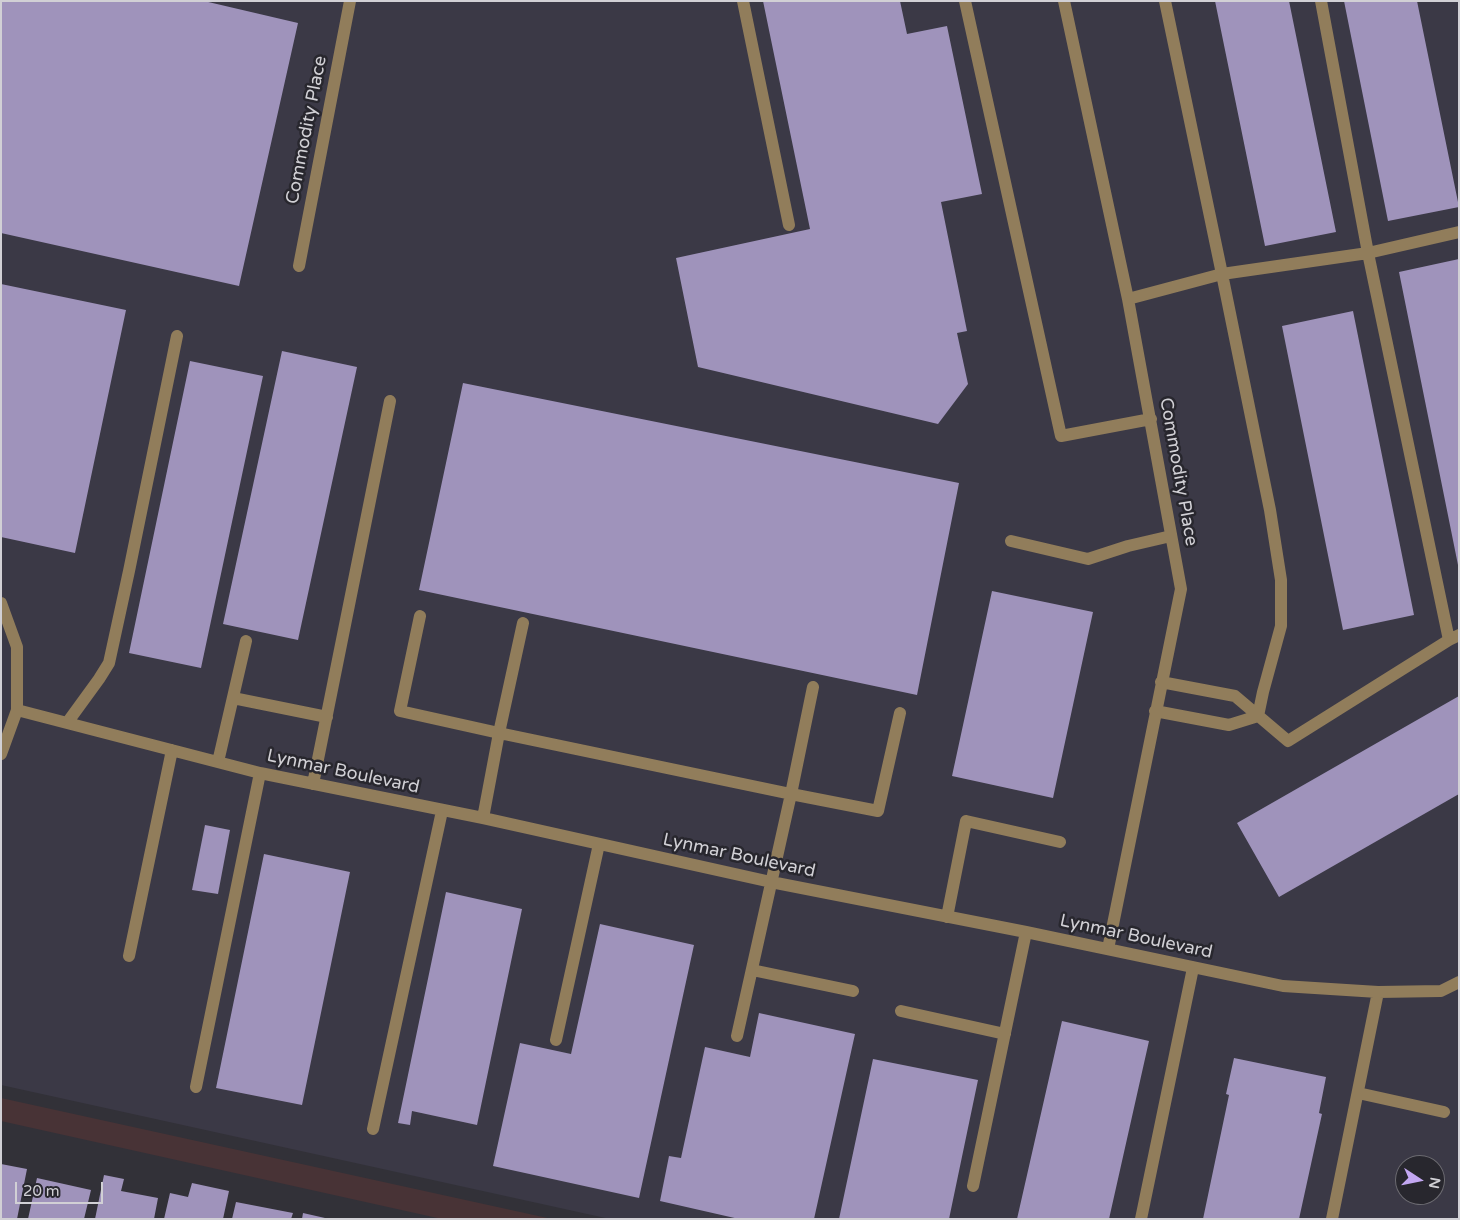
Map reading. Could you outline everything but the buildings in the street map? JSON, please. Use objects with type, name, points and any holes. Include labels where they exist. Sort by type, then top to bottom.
[{"type":"lane","name":"Commodity Place","points":[[299,266],[350,1]]},
{"type":"lane","points":[[743,1],[789,225]]},
{"type":"lane","points":[[965,1],[1061,436],[1151,419]]},
{"type":"lane","name":"Commodity Place","points":[[1064,1],[1128,299],[1181,589],[1108,949]]},
{"type":"lane","points":[[1165,1],[1270,510],[1281,580],[1281,626],[1258,716]]},
{"type":"lane","points":[[1161,682],[1235,696],[1288,741],[1454,637],[1368,253],[1321,1]]},
{"type":"lane","points":[[1128,299],[1222,274],[1368,253],[1459,232]]},
{"type":"lane","points":[[68,723],[108,663],[133,554],[177,336]]},
{"type":"lane","points":[[313,784],[390,401]]},
{"type":"lane","points":[[1011,541],[1088,559],[1128,546],[1171,536]]},
{"type":"lane","points":[[1,603],[17,647],[17,710],[1,754]]},
{"type":"lane","points":[[420,616],[400,711],[791,794],[878,811],[900,712]]},
{"type":"lane","points":[[483,818],[523,623]]},
{"type":"lane","points":[[218,762],[246,641]]},
{"type":"lane","points":[[738,1036],[813,687]]},
{"type":"lane","points":[[233,698],[327,717]]},
{"type":"lane","name":"Lynmar Boulevard","points":[[17,710],[260,773],[483,818],[771,882],[1026,932],[1283,986],[1378,992],[1441,991],[1459,982]]},
{"type":"lane","points":[[1155,711],[1229,725],[1258,716]]},
{"type":"lane","points":[[129,956],[172,750]]},
{"type":"lane","points":[[196,1087],[260,773]]},
{"type":"lane","points":[[374,1130],[442,810]]},
{"type":"lane","points":[[947,916],[966,821],[1060,842]]},
{"type":"lane","points":[[556,1040],[599,844]]},
{"type":"lane","points":[[973,1186],[1026,932]]},
{"type":"lane","points":[[1141,1219],[1193,968]]},
{"type":"lane","points":[[752,970],[853,991]]},
{"type":"lane","points":[[1332,1219],[1378,992]]},
{"type":"lane","points":[[901,1010],[1005,1034]]},
{"type":"lane","points":[[1358,1093],[1444,1112]]},
{"type":"shaded area","points":[[1,1],[1459,1],[1459,1219],[610,1219],[1,1085]]},
{"type":"shaded area","points":[[1,1098],[552,1219],[442,1219],[1,1121]]}]
